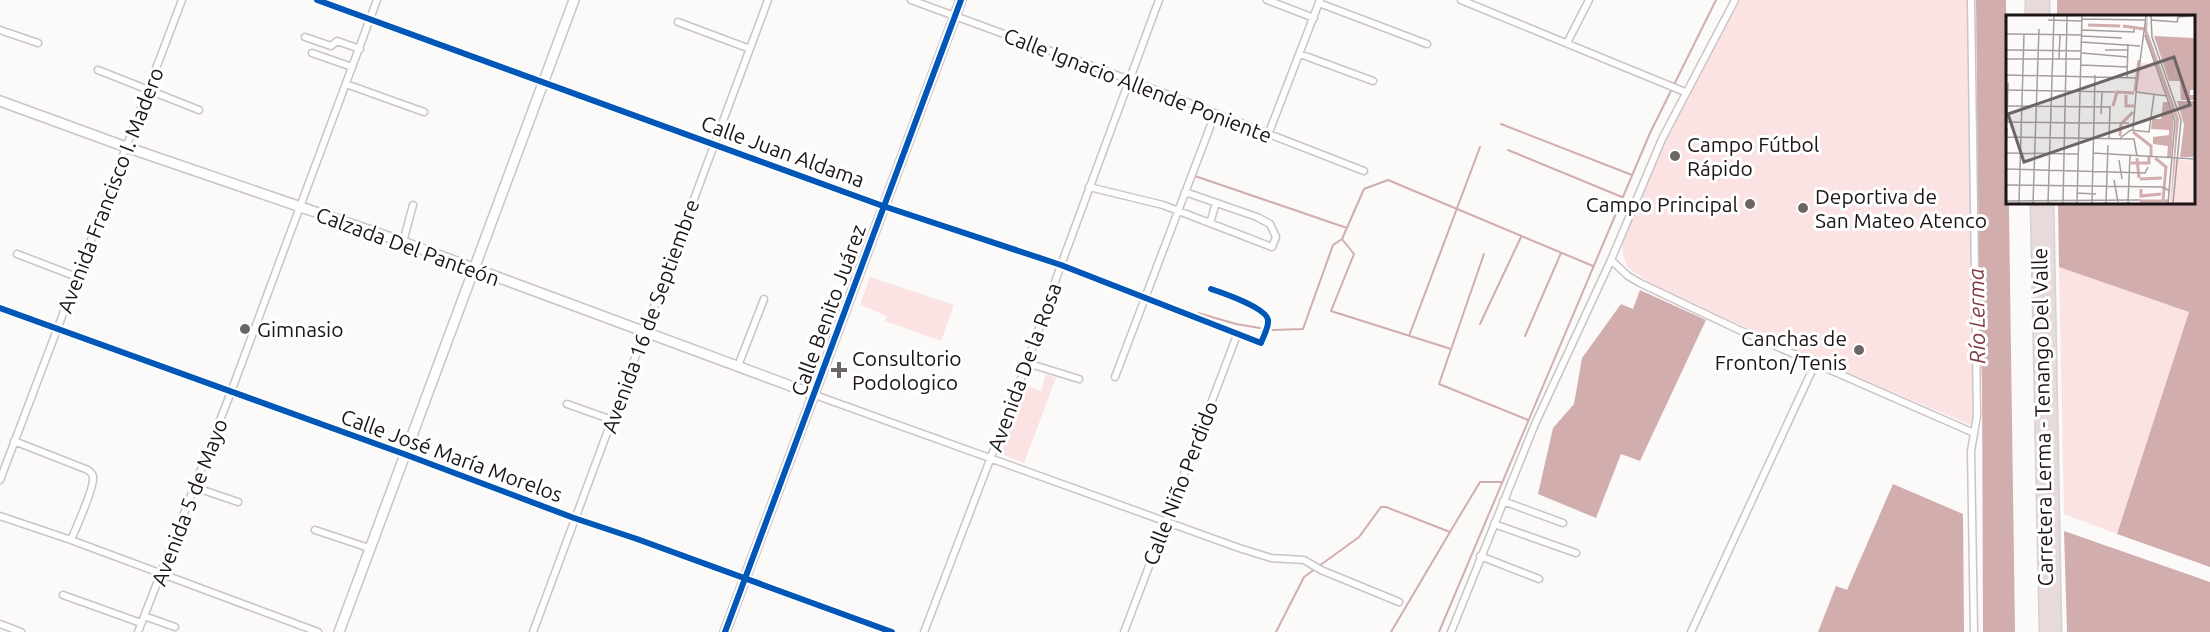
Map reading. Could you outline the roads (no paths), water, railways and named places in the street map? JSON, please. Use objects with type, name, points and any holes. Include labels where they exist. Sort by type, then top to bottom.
[{"type":"highway","name":"Carretera Lerma - Tenango Del Valle","points":[[2037,204],[2046,632]]},
{"type":"highway","points":[[2047,204],[2055,632]]},
{"type":"main road","points":[[339,632],[574,0]]},
{"type":"main road","name":"Calle Benito Juárez","points":[[725,632],[961,0]]},
{"type":"main road","name":"Calzada Del Panteón","points":[[0,101],[126,147],[403,242],[815,395]]},
{"type":"street","name":"Avenida Francisco I. Madero","points":[[0,480],[182,0]]},
{"type":"street","name":"Calle Juan Aldama","points":[[317,0],[883,206],[1061,265],[1261,343],[1268,319],[1257,308],[1211,289]]},
{"type":"street","name":"Avenida 5 de Mayo","points":[[138,632],[231,392],[377,0]]},
{"type":"street","name":"Avenida 16 de Septiembre","points":[[533,632],[768,0]]},
{"type":"street","name":"Calle Ignacio Allende Poniente","points":[[911,0],[1364,171]]},
{"type":"street","name":"Avenida De la Rosa","points":[[924,632],[1028,363],[1089,187],[1159,0]]},
{"type":"street","points":[[1267,0],[1314,18]]},
{"type":"street","points":[[1461,0],[1685,92]]},
{"type":"street","points":[[1567,43],[1590,0]]},
{"type":"street","points":[[1451,632],[1535,424],[1611,260],[1649,166],[1685,92],[1735,0]]},
{"type":"street","points":[[1971,0],[1977,416],[1971,451],[1974,632]]},
{"type":"street","points":[[1268,135],[1319,2],[1427,44]]},
{"type":"street","points":[[678,22],[750,48]]},
{"type":"street","points":[[0,30],[38,43]]},
{"type":"street","points":[[305,37],[331,46],[337,41],[360,49]]},
{"type":"street","points":[[312,52],[352,67]]},
{"type":"street","points":[[1300,54],[1373,81]]},
{"type":"street","points":[[98,70],[199,110]]},
{"type":"street","points":[[346,84],[424,111]]},
{"type":"street","points":[[1115,377],[1215,114]]},
{"type":"street","points":[[1089,187],[1143,199],[1272,247],[1276,237],[1270,224],[1257,217],[1185,192]]},
{"type":"street","points":[[1210,223],[1216,203]]},
{"type":"street","points":[[403,242],[414,205]]},
{"type":"street","points":[[18,255],[77,277]]},
{"type":"street","points":[[1611,260],[1628,276],[1640,283],[1815,364],[1974,433]]},
{"type":"street","points":[[738,366],[764,299]]},
{"type":"street","name":"Calle José María Morelos","points":[[0,308],[892,632]]},
{"type":"street","name":"Calle Niño Perdido","points":[[1124,632],[1237,335]]},
{"type":"street","points":[[1028,363],[1079,380]]},
{"type":"street","points":[[1691,632],[1815,364]]},
{"type":"street","points":[[815,395],[1270,558],[1299,559],[1310,562],[1321,570],[1399,602]]},
{"type":"street","points":[[567,404],[612,420]]},
{"type":"street","points":[[14,441],[92,473],[94,479],[71,540]]},
{"type":"street","points":[[194,487],[238,502]]},
{"type":"street","points":[[1503,501],[1563,523]]},
{"type":"street","points":[[0,516],[318,632]]},
{"type":"street","points":[[1494,524],[1576,553]]},
{"type":"street","points":[[315,530],[369,548]]},
{"type":"street","points":[[1480,556],[1539,579]]},
{"type":"street","points":[[63,595],[141,623]]},
{"type":"street","points":[[144,616],[175,627]]},
{"type":"street","points":[[0,624],[21,632]]},
{"type":"waterway","points":[[1439,632],[1650,133],[1716,0]]},
{"type":"waterway","points":[[1501,124],[1632,175]]},
{"type":"waterway","points":[[1409,336],[1480,147]]},
{"type":"waterway","points":[[1508,150],[1622,197]]},
{"type":"waterway","points":[[1195,176],[1347,228]]},
{"type":"waterway","points":[[1272,330],[1303,329],[1333,245],[1342,239],[1364,189],[1388,180],[1593,266]]},
{"type":"waterway","points":[[1480,324],[1521,237]]},
{"type":"waterway","points":[[1342,239],[1354,254],[1331,311],[1451,349]]},
{"type":"waterway","points":[[1525,336],[1561,253]]},
{"type":"waterway","points":[[1484,254],[1439,384],[1528,420]]},
{"type":"waterway","points":[[1198,313],[1260,328]]},
{"type":"waterway","points":[[1276,632],[1304,577],[1359,537],[1381,507],[1450,532],[1480,482],[1501,482]]},
{"type":"waterway","points":[[1391,632],[1450,532]]},
{"type":"place","name":"Campo Fútbol Rápido","points":[[1675,156]]},
{"type":"place","name":"Campo Principal","points":[[1750,204]]},
{"type":"place","name":"Deportiva de San Mateo Atenco","points":[[1803,208]]},
{"type":"place","name":"Gimnasio","points":[[245,329]]},
{"type":"place","name":"Canchas de Fronton/Tenis","points":[[1859,350]]},
{"type":"place","name":"Consultorio Podologico","points":[[839,370]]},
{"type":"water label","name":"Río Lerma","points":[[1976,316]]}]
